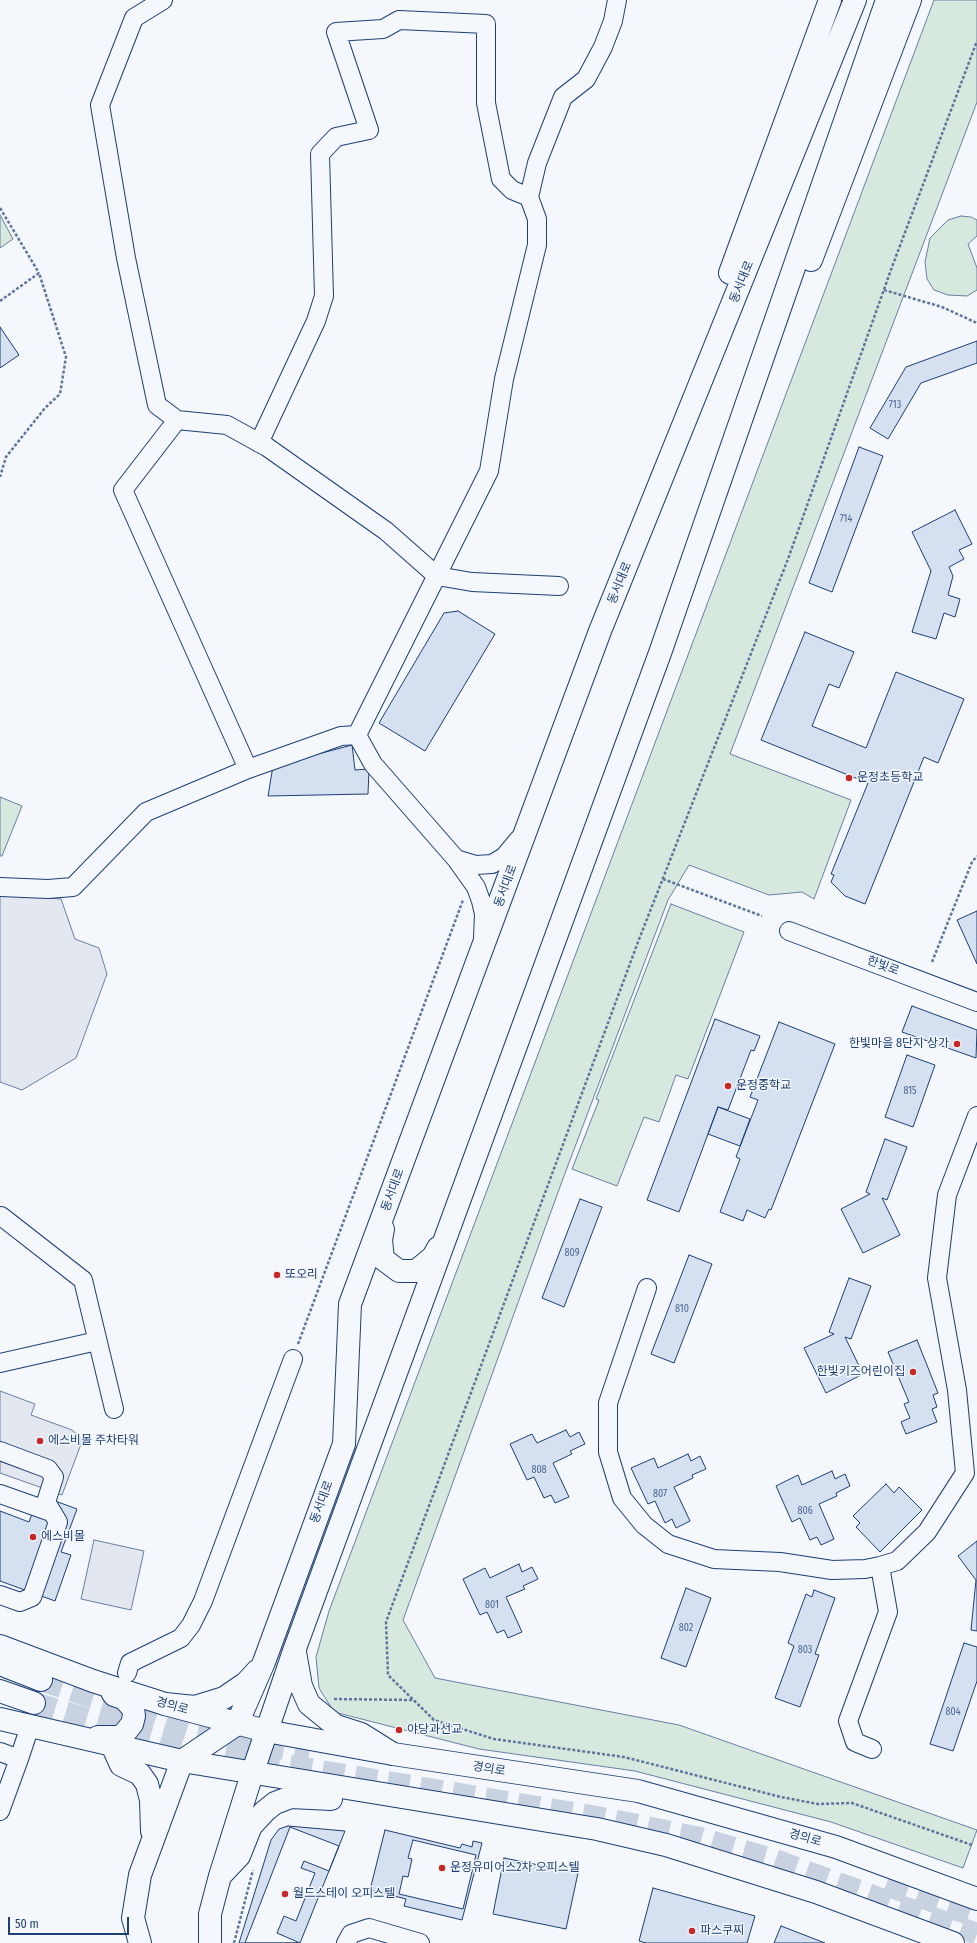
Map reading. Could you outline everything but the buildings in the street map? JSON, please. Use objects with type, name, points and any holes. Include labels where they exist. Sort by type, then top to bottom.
[{"type":"main road","points":[[600,631],[830,0]]},
{"type":"main road","name":"동서대로","points":[[237,1724],[264,1662],[344,1444],[350,1304],[600,631],[855,0]]},
{"type":"main road","points":[[660,653],[887,0]]},
{"type":"main road","points":[[210,1943],[210,1914],[220,1876],[266,1731],[294,1651],[660,653],[910,0]]},
{"type":"main road","points":[[392,1191],[381,1240],[383,1259],[399,1271],[416,1271],[434,1257],[454,1216]]},
{"type":"main road","name":"경의로","points":[[0,1646],[165,1704],[266,1731],[392,1754],[638,1792],[836,1847],[977,1899]]},
{"type":"main road","points":[[294,1651],[301,1686],[309,1704],[336,1726],[362,1734],[392,1754]]},
{"type":"main road","points":[[165,1704],[195,1707],[224,1698],[246,1683],[264,1662]]},
{"type":"main road","points":[[0,1664],[41,1680]]},
{"type":"main road","points":[[91,1739],[102,1736],[118,1737],[123,1735],[132,1724],[134,1716],[133,1708],[124,1698],[114,1695],[108,1685]]},
{"type":"main road","points":[[0,1691],[34,1703]]},
{"type":"main road","points":[[0,1719],[182,1761],[252,1774],[597,1829],[666,1845],[816,1892],[953,1943]]},
{"type":"main road","points":[[140,1943],[133,1918],[140,1875],[182,1761],[237,1724]]},
{"type":"main road","points":[[112,1745],[121,1765],[140,1774],[147,1784],[151,1800],[153,1841]]},
{"type":"main road","points":[[220,1876],[239,1856],[251,1826],[275,1803],[291,1797],[320,1797],[356,1804],[380,1794]]},
{"type":"main road","points":[[941,1886],[967,1883],[977,1884]]},
{"type":"street","points":[[163,0],[134,18],[100,105],[126,258],[157,405],[178,420],[227,426],[259,443],[386,531],[437,576],[472,582],[559,586]]},
{"type":"street","points":[[357,735],[489,471],[504,379],[537,244],[537,219],[529,197],[537,163],[563,97],[586,79],[610,27],[618,0]]},
{"type":"street","points":[[259,443],[316,321],[324,296],[320,154],[336,137],[369,130],[336,32],[383,29],[399,20],[486,24],[486,103],[498,168],[501,179],[512,190],[529,197]]},
{"type":"street","points":[[178,420],[123,490],[248,769]]},
{"type":"street","points":[[0,887],[48,889],[73,887],[146,812],[248,769],[341,736],[357,735]]},
{"type":"street","points":[[357,735],[373,764],[460,864],[476,887],[481,901],[484,926],[481,952]]},
{"type":"street","points":[[460,864],[492,864],[504,857],[516,844],[533,813]]},
{"type":"street","name":"한빛로","points":[[789,931],[977,1002]]},
{"type":"street","points":[[648,1288],[608,1403],[608,1452],[622,1498],[644,1525],[668,1544],[714,1558],[780,1562],[832,1570],[880,1566],[897,1561],[927,1532],[971,1475],[937,1278],[947,1195],[977,1116]]},
{"type":"street","points":[[1,1216],[84,1280],[114,1409]]},
{"type":"street","points":[[0,1363],[97,1341]]},
{"type":"street","points":[[127,1673],[130,1663],[180,1638],[191,1625],[203,1601],[293,1359]]},
{"type":"street","points":[[0,1451],[48,1469],[54,1477],[46,1502],[58,1522],[32,1597],[20,1602],[0,1595]]},
{"type":"street","points":[[0,1494],[51,1512]]},
{"type":"street","points":[[872,1749],[855,1742],[848,1721],[888,1612],[880,1566]]},
{"type":"street","points":[[0,1811],[30,1726]]},
{"type":"street","points":[[0,1752],[19,1759]]},
{"type":"street","points":[[346,1943],[351,1934],[369,1928],[420,1943]]},
{"type":"path","points":[[972,1845],[852,1802],[818,1804],[781,1797],[624,1757],[494,1739],[434,1720],[388,1675],[386,1622],[663,879],[788,559],[884,290],[977,41]]},
{"type":"path","points":[[0,208],[39,273],[66,357],[60,394],[45,408],[6,457],[0,477]]},
{"type":"path","points":[[0,301],[39,273]]},
{"type":"path","points":[[884,290],[942,307],[977,323]]},
{"type":"path","points":[[932,962],[972,862],[977,856]]},
{"type":"path","points":[[293,1359],[463,902],[460,864]]},
{"type":"path","points":[[663,879],[762,916]]},
{"type":"path","points":[[328,1699],[414,1700]]},
{"type":"path","points":[[234,1943],[255,1863]]},
{"type":"shaded area","points":[[934,0],[977,0],[977,102],[730,754],[851,800],[814,899],[802,892],[769,895],[689,865],[668,900],[561,1184],[403,1620],[435,1678],[679,1725],[977,1830],[963,1868],[831,1822],[635,1771],[479,1749],[334,1712],[319,1688],[316,1657],[329,1611]]},
{"type":"shaded area","points":[[0,215],[13,239],[0,248]]},
{"type":"shaded area","points":[[961,216],[971,217],[977,220],[977,236],[968,244],[977,268],[977,290],[967,296],[948,295],[934,290],[927,279],[925,262],[930,238],[948,220]]},
{"type":"shaded area","points":[[0,797],[22,806],[2,856],[0,856]]},
{"type":"shaded area","points":[[0,894],[61,899],[75,939],[99,948],[107,974],[76,1058],[22,1090],[0,1082]]},
{"type":"shaded area","points":[[671,904],[744,932],[688,1079],[676,1075],[659,1122],[644,1117],[617,1186],[572,1169],[599,1100],[596,1099]]},
{"type":"shaded area","name":"에스비몰 주차타워","points":[[0,1391],[35,1404],[31,1415],[72,1430],[80,1437],[81,1444],[62,1495],[0,1473]]},
{"type":"shaded area","points":[[94,1540],[144,1551],[131,1610],[81,1599]]},
{"type":"tunnel","points":[[41,1680],[187,1729],[309,1754]]},
{"type":"tunnel","points":[[34,1703],[170,1744],[243,1758],[597,1817],[700,1838],[775,1860],[977,1934]]},
{"type":"tunnel","points":[[886,1885],[977,1917]]},
{"type":"place","name":"운정초등학교","points":[[849,778]]},
{"type":"place","name":"한빛마을 8단지 상가","points":[[957,1044]]},
{"type":"place","name":"운정중학교","points":[[728,1086]]},
{"type":"place","name":"또오리","points":[[277,1275]]},
{"type":"place","name":"한빛키즈어린이집","points":[[913,1372]]},
{"type":"place","name":"에스비몰 주차타워","points":[[40,1441]]},
{"type":"place","name":"에스비몰","points":[[33,1537]]},
{"type":"place","name":"야당과선교","points":[[399,1730]]},
{"type":"place","name":"운정유미어스2차 오피스텔","points":[[442,1868]]},
{"type":"place","name":"월드스테이 오피스텔","points":[[285,1894]]},
{"type":"place","name":"파스쿠찌","points":[[692,1931]]}]
